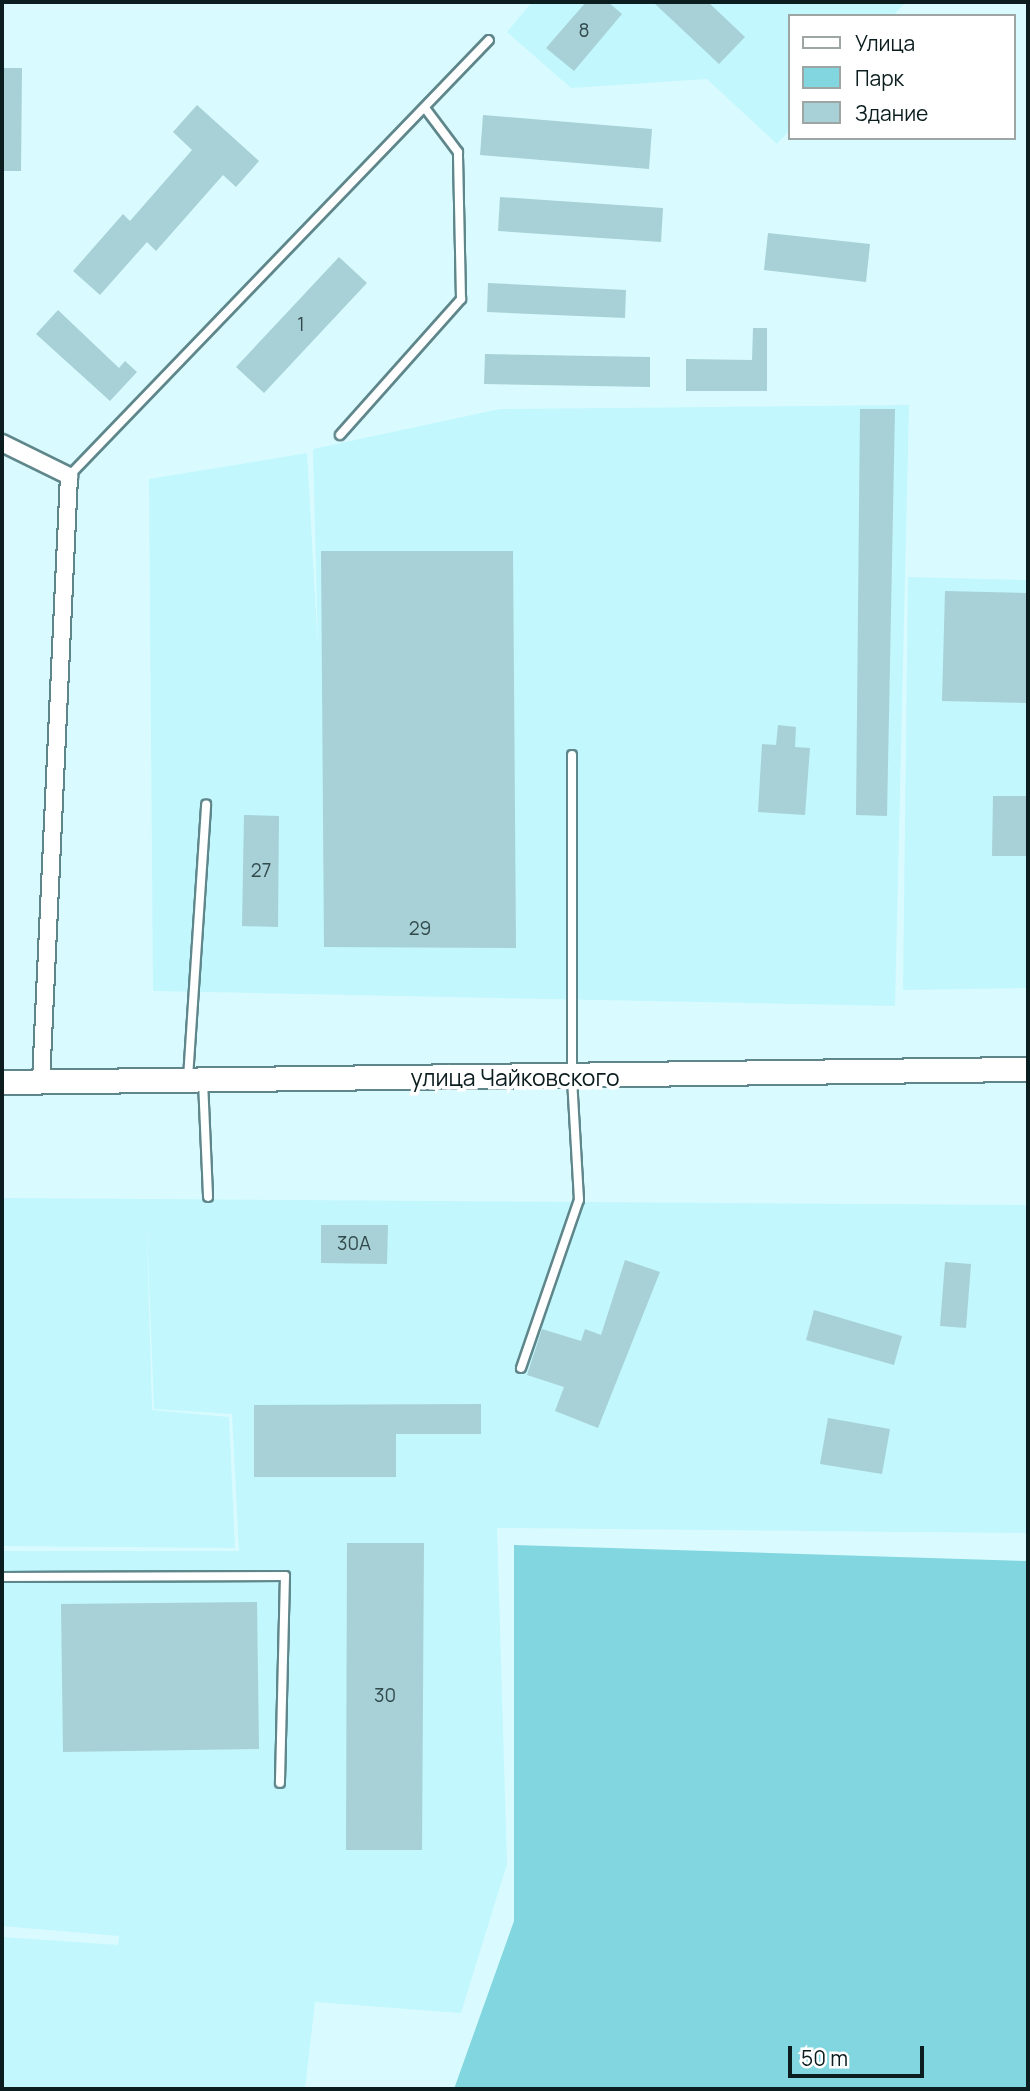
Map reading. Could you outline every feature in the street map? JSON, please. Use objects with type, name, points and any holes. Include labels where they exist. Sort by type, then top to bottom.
[{"type":"main road","name":"улица Чайковского","points":[[7,1081],[572,1077],[1028,1069]]},
{"type":"street","points":[[2,443],[69,476],[41,1080]]},
{"type":"lane","points":[[69,476],[489,40]]},
{"type":"lane","points":[[340,435],[461,299],[458,152],[425,108]]},
{"type":"lane","points":[[521,1368],[579,1200],[572,1077],[572,755]]},
{"type":"lane","points":[[206,805],[195,1078],[208,1197]]},
{"type":"lane","points":[[2,1577],[285,1576],[281,1783]]},
{"type":"shaded area","points":[[532,2],[906,2],[895,14],[788,14],[788,132],[777,144],[707,79],[571,88],[507,32]]},
{"type":"shaded area","points":[[909,405],[895,1006],[153,991],[149,479],[307,453],[318,650],[313,449],[500,409]]},
{"type":"shaded area","points":[[908,577],[1028,580],[1028,988],[903,990]]},
{"type":"shaded area","points":[[2,1198],[1028,1205],[1028,1533],[497,1528],[507,1864],[461,2013],[315,2002],[305,2089],[2,2089],[2,1937],[118,1945],[119,1936],[2,1926],[2,1551],[239,1551],[232,1414],[154,1409],[146,1203],[152,1410],[229,1417],[235,1548],[2,1546]]},
{"type":"green space","points":[[514,1545],[1028,1561],[1028,2089],[454,2089],[514,1921]]},
{"type":"building","points":[[586,2],[608,2],[622,14],[574,71],[546,48]]},
{"type":"building","points":[[653,2],[708,2],[745,37],[719,64]]},
{"type":"building","points":[[2,68],[22,68],[21,171],[2,171]]},
{"type":"building","points":[[197,105],[259,161],[236,187],[223,175],[156,251],[147,242],[100,295],[73,271],[123,214],[130,221],[192,150],[173,132]]},
{"type":"building","points":[[483,115],[652,129],[649,169],[480,155]]},
{"type":"building","points":[[500,197],[663,208],[661,242],[498,231]]},
{"type":"building","points":[[768,233],[870,244],[866,282],[764,270]]},
{"type":"building","points":[[339,257],[367,283],[264,393],[236,367]]},
{"type":"building","points":[[488,283],[626,290],[625,318],[487,312]]},
{"type":"building","points":[[58,310],[119,368],[125,361],[137,372],[110,401],[36,334]]},
{"type":"building","points":[[753,328],[767,328],[767,391],[686,391],[686,359],[752,360]]},
{"type":"building","points":[[485,354],[650,357],[650,387],[484,384]]},
{"type":"building","points":[[860,409],[895,409],[887,816],[856,815]]},
{"type":"building","points":[[321,551],[513,551],[516,948],[324,947]]},
{"type":"building","points":[[945,591],[1028,593],[1028,703],[942,701]]},
{"type":"building","points":[[778,725],[796,727],[795,747],[810,748],[805,815],[758,812],[762,744],[776,745]]},
{"type":"building","points":[[993,796],[1028,796],[1028,856],[992,856]]},
{"type":"building","points":[[244,815],[279,816],[278,927],[242,926]]},
{"type":"building","points":[[321,1225],[388,1225],[387,1264],[321,1263]]},
{"type":"building","points":[[625,1260],[660,1272],[598,1428],[555,1411],[564,1387],[527,1375],[542,1329],[581,1341],[585,1329],[601,1335]]},
{"type":"building","points":[[945,1262],[971,1264],[966,1328],[940,1326]]},
{"type":"building","points":[[814,1310],[902,1336],[894,1365],[806,1340]]},
{"type":"building","points":[[481,1404],[481,1434],[396,1434],[396,1477],[254,1477],[254,1405]]},
{"type":"building","points":[[828,1418],[890,1429],[882,1474],[820,1464]]},
{"type":"building","points":[[347,1543],[424,1543],[422,1850],[346,1850]]},
{"type":"building","points":[[257,1602],[259,1749],[63,1752],[61,1604]]}]
